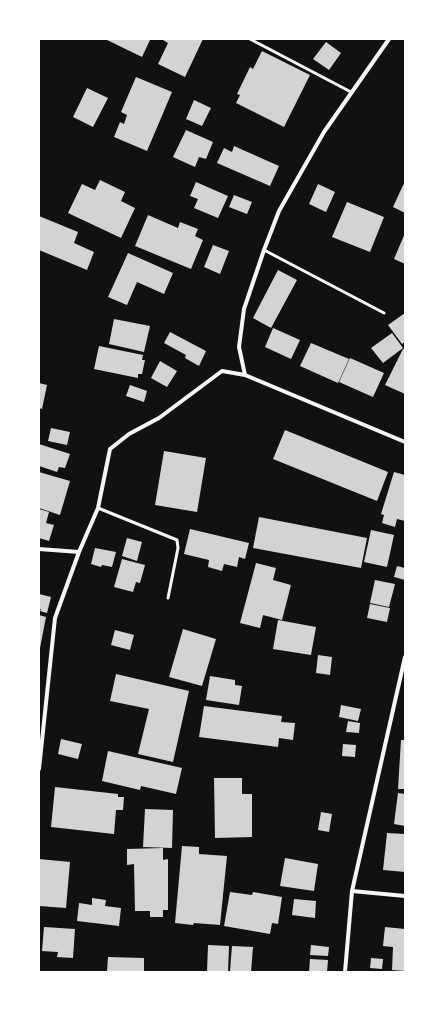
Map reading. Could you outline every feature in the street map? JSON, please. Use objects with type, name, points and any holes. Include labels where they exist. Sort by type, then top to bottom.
[{"type":"street","points":[[245,375],[239,347],[244,309],[279,211],[324,132],[389,39]]},
{"type":"street","points":[[39,769],[55,618],[79,552],[98,508],[110,449],[129,434],[158,418],[222,371],[245,375],[405,442]]},
{"type":"street","points":[[39,548],[79,552]]},
{"type":"street","points":[[345,972],[352,891],[405,657]]},
{"type":"street","points":[[352,891],[405,896]]},
{"type":"lane","points":[[250,39],[351,92]]},
{"type":"lane","points":[[264,250],[384,313]]},
{"type":"lane","points":[[98,508],[176,540],[178,548],[168,598]]},
{"type":"building","points":[[105,39],[148,39],[150,40],[142,57]]},
{"type":"building","points":[[163,39],[203,39],[185,77],[158,64],[168,43]]},
{"type":"building","points":[[326,42],[341,53],[329,70],[313,59]]},
{"type":"building","points":[[262,51],[310,75],[284,127],[236,103],[240,95],[237,94],[250,67],[253,69]]},
{"type":"building","points":[[136,77],[172,92],[147,151],[114,137],[120,122],[124,124],[127,115],[121,112]]},
{"type":"building","points":[[87,88],[108,98],[93,127],[73,117]]},
{"type":"building","points":[[194,100],[211,108],[202,126],[186,119]]},
{"type":"building","points":[[186,130],[213,142],[206,159],[199,157],[195,167],[173,157]]},
{"type":"building","points":[[234,146],[279,166],[270,186],[217,163],[224,148],[232,152]]},
{"type":"building","points":[[100,180],[125,192],[121,201],[135,208],[121,238],[68,213],[82,184],[95,190]]},
{"type":"building","points":[[405,181],[405,213],[393,207]]},
{"type":"building","points":[[196,182],[228,196],[218,218],[194,208],[198,199],[190,196]]},
{"type":"building","points":[[318,184],[335,192],[326,212],[309,204]]},
{"type":"building","points":[[234,195],[252,202],[247,214],[229,207]]},
{"type":"building","points":[[347,202],[384,217],[370,252],[332,237]]},
{"type":"building","points":[[148,215],[178,228],[180,222],[198,229],[195,236],[203,240],[191,269],[135,246]]},
{"type":"building","points":[[39,216],[78,232],[74,243],[94,252],[87,270],[39,250]]},
{"type":"building","points":[[405,233],[405,264],[394,259]]},
{"type":"building","points":[[213,245],[229,251],[220,274],[204,267]]},
{"type":"building","points":[[128,253],[173,273],[164,294],[137,282],[127,305],[108,297]]},
{"type":"building","points":[[278,270],[297,280],[271,328],[253,318]]},
{"type":"building","points":[[405,313],[405,342],[402,344],[388,325]]},
{"type":"building","points":[[114,319],[150,326],[144,352],[109,344]]},
{"type":"building","points":[[273,328],[300,340],[291,359],[265,347]]},
{"type":"building","points":[[170,332],[206,351],[199,366],[185,358],[186,355],[164,343]]},
{"type":"building","points":[[392,333],[403,348],[383,363],[371,348]]},
{"type":"building","points":[[311,343],[349,359],[338,383],[300,366]]},
{"type":"building","points":[[99,346],[143,355],[142,360],[145,360],[142,374],[138,374],[138,378],[94,369]]},
{"type":"building","points":[[403,349],[405,349],[405,394],[385,385]]},
{"type":"building","points":[[350,358],[384,373],[373,397],[339,382]]},
{"type":"building","points":[[160,361],[177,371],[167,387],[151,378]]},
{"type":"building","points":[[39,383],[47,385],[42,409],[39,408]]},
{"type":"building","points":[[130,385],[147,391],[144,402],[126,396]]},
{"type":"building","points":[[51,428],[70,432],[67,445],[48,441]]},
{"type":"building","points":[[285,430],[388,472],[377,501],[273,459]]},
{"type":"building","points":[[39,444],[70,454],[65,468],[59,467],[57,472],[39,466]]},
{"type":"building","points":[[164,451],[206,458],[197,512],[155,505]]},
{"type":"building","points":[[39,472],[70,481],[60,515],[39,508]]},
{"type":"building","points":[[394,472],[405,475],[405,521],[397,519],[395,527],[382,523],[384,515],[381,514]]},
{"type":"building","points":[[39,509],[49,512],[46,523],[54,525],[49,541],[39,538]]},
{"type":"building","points":[[259,517],[367,538],[361,568],[253,548]]},
{"type":"building","points":[[190,529],[249,543],[245,559],[239,557],[237,567],[224,564],[222,571],[208,567],[209,560],[184,554]]},
{"type":"building","points":[[371,530],[394,535],[387,567],[364,562]]},
{"type":"building","points":[[127,538],[142,542],[137,561],[122,556]]},
{"type":"building","points":[[95,548],[116,552],[112,567],[102,565],[101,567],[91,564]]},
{"type":"building","points":[[122,559],[145,565],[140,583],[136,582],[133,592],[114,587]]},
{"type":"building","points":[[256,563],[276,568],[273,580],[291,585],[282,620],[263,615],[260,628],[240,623]]},
{"type":"building","points":[[397,566],[405,568],[405,580],[394,577]]},
{"type":"building","points":[[375,580],[395,584],[389,607],[370,603]]},
{"type":"building","points":[[39,594],[51,597],[47,613],[40,611],[41,609],[39,609]]},
{"type":"building","points":[[370,604],[390,608],[387,622],[367,618]]},
{"type":"building","points":[[39,615],[46,617],[40,648],[39,648]]},
{"type":"building","points":[[278,620],[316,627],[311,655],[273,649]]},
{"type":"building","points":[[183,629],[216,639],[202,686],[169,677]]},
{"type":"building","points":[[115,630],[134,635],[130,650],[111,645]]},
{"type":"building","points":[[318,655],[332,657],[330,675],[316,673]]},
{"type":"building","points":[[116,674],[189,691],[173,762],[138,754],[149,709],[110,701]]},
{"type":"building","points":[[210,676],[235,680],[235,685],[242,686],[239,705],[206,700]]},
{"type":"building","points":[[341,705],[361,709],[358,721],[339,717]]},
{"type":"building","points":[[204,706],[282,716],[281,722],[295,723],[293,740],[279,738],[278,747],[199,737]]},
{"type":"building","points":[[348,721],[360,723],[359,733],[346,732]]},
{"type":"building","points":[[61,739],[82,744],[78,759],[58,754]]},
{"type":"building","points":[[401,740],[405,740],[405,789],[398,789]]},
{"type":"building","points":[[343,744],[356,745],[355,757],[342,756]]},
{"type":"building","points":[[108,751],[182,768],[176,794],[141,786],[140,790],[102,781]]},
{"type":"building","points":[[214,778],[242,778],[242,794],[252,794],[252,837],[215,838]]},
{"type":"building","points":[[55,787],[118,794],[118,797],[124,797],[123,810],[116,810],[114,834],[51,827]]},
{"type":"building","points":[[398,793],[405,794],[405,826],[394,824]]},
{"type":"building","points":[[145,809],[173,810],[172,848],[143,847]]},
{"type":"building","points":[[321,812],[332,814],[329,832],[318,830]]},
{"type":"building","points":[[387,833],[405,834],[405,872],[383,870]]},
{"type":"building","points":[[182,846],[199,847],[199,854],[227,856],[220,925],[175,923]]},
{"type":"building","points":[[163,848],[163,860],[168,859],[168,910],[163,910],[163,917],[150,917],[150,911],[135,911],[134,864],[127,865],[127,849]]},
{"type":"building","points":[[285,858],[318,864],[314,891],[280,886]]},
{"type":"building","points":[[39,859],[70,862],[66,908],[39,906]]},
{"type":"building","points":[[230,892],[252,895],[253,892],[282,897],[278,924],[272,923],[270,934],[224,926]]},
{"type":"building","points":[[92,898],[106,900],[105,906],[121,908],[119,926],[77,921],[79,903],[92,905]]},
{"type":"building","points":[[294,899],[316,901],[315,918],[292,915]]},
{"type":"building","points":[[44,927],[75,929],[73,958],[57,957],[58,952],[42,951]]},
{"type":"building","points":[[385,927],[405,929],[405,971],[392,970],[393,947],[383,946]]},
{"type":"building","points":[[208,945],[229,946],[228,972],[207,972]]},
{"type":"building","points":[[311,945],[329,947],[328,956],[310,955]]},
{"type":"building","points":[[232,946],[253,947],[251,972],[230,971]]},
{"type":"building","points":[[108,957],[144,958],[144,972],[107,972]]},
{"type":"building","points":[[371,958],[383,959],[382,969],[370,968]]},
{"type":"building","points":[[310,959],[328,960],[327,972],[309,972]]}]
